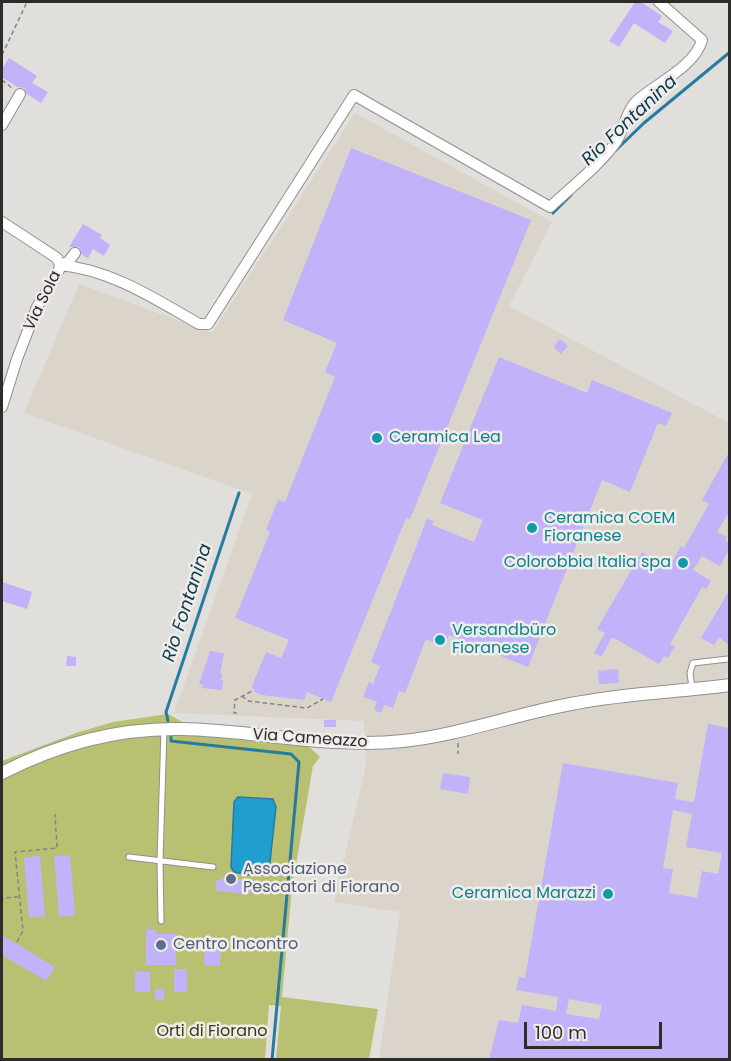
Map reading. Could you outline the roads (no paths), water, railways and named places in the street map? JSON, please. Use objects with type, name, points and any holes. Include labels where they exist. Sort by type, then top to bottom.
[{"type":"street","points":[[60,265],[74,266],[110,276],[137,288],[199,324],[208,324],[354,95],[550,207],[610,150],[633,105],[639,98],[671,77],[700,49],[702,40],[659,2]]},
{"type":"street","points":[[2,124],[20,94]]},
{"type":"street","name":"Via Sola","points":[[2,222],[57,258],[60,265],[38,307],[17,359],[2,407]]},
{"type":"street","points":[[60,265],[68,262],[75,253]]},
{"type":"street","name":"Via Cameazzo","points":[[2,773],[77,742],[132,732],[164,729],[219,731],[338,743],[404,741],[576,702],[729,685]]},
{"type":"lane","points":[[692,689],[690,673],[693,663],[728,659]]},
{"type":"lane","points":[[161,921],[160,860],[164,729]]},
{"type":"lane","points":[[129,857],[213,867]]},
{"type":"water","points":[[238,797],[273,799],[276,807],[269,871],[266,875],[234,872],[231,867],[234,802]]},
{"type":"waterway","name":"Rio Fontanina","points":[[616,150],[644,123],[730,52]]},
{"type":"waterway","name":"Rio Fontanina","points":[[553,213],[571,195]]},
{"type":"waterway","name":"Rio Fontanina","points":[[168,721],[166,712],[239,493]]},
{"type":"waterway","name":"Rio Fontanina","points":[[171,737],[171,741],[291,754],[299,762],[272,1060]]},
{"type":"place","name":"Ceramica Lea","points":[[377,438]]},
{"type":"place","name":"Ceramica COEM Fioranese","points":[[532,528]]},
{"type":"place","name":"Colorobbia Italia spa","points":[[683,563]]},
{"type":"place","name":"Versandbüro Fioranese","points":[[440,640]]},
{"type":"place","name":"Associazione Pescatori di Fiorano","points":[[231,879]]},
{"type":"place","name":"Ceramica Marazzi","points":[[608,894]]},
{"type":"place","name":"Centro Incontro","points":[[161,945]]},
{"type":"park label","name":"Orti di Fiorano","points":[[212,1032]]}]
